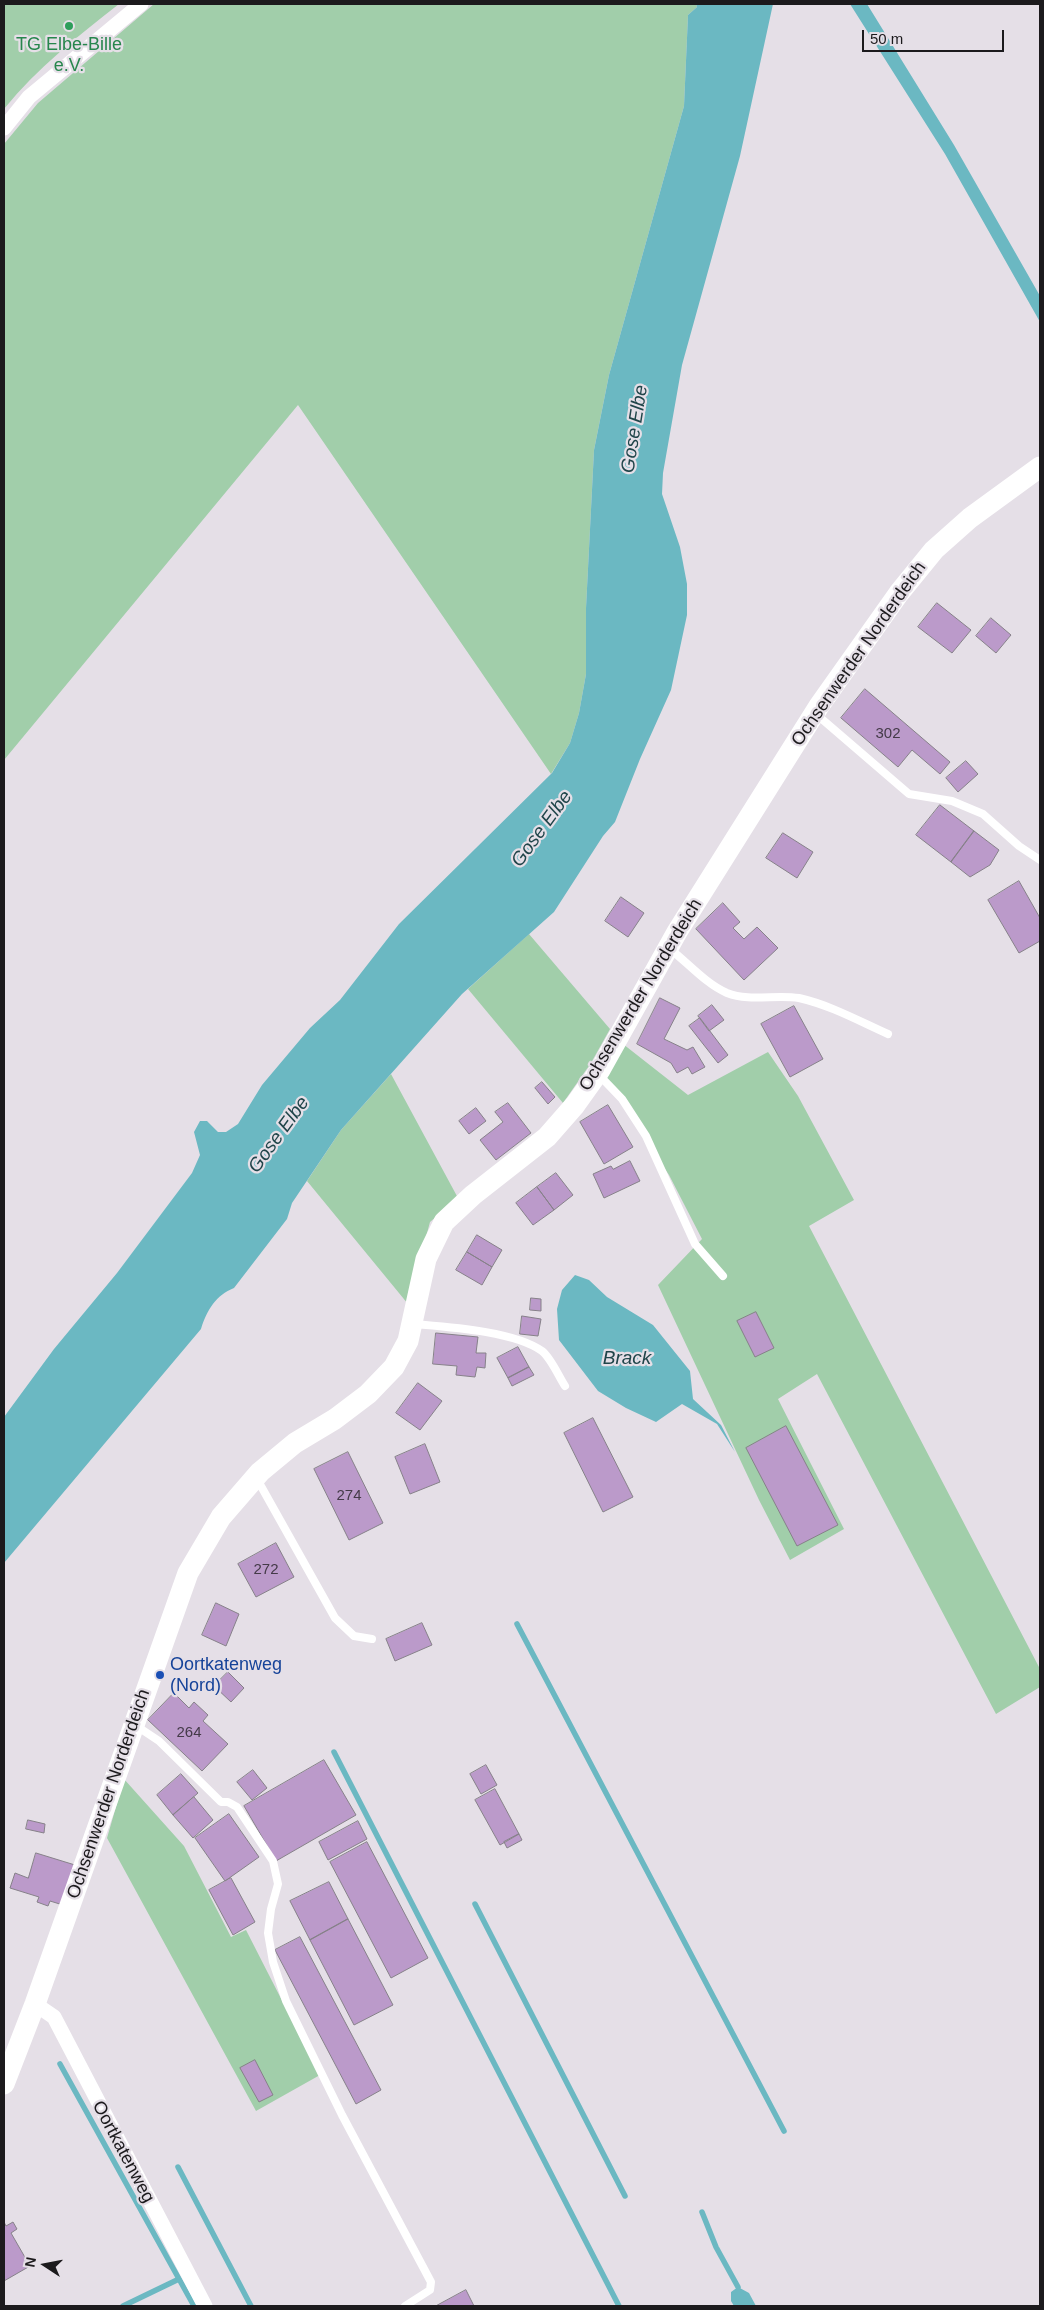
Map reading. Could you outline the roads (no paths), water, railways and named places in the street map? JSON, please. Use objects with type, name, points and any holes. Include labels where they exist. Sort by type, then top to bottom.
[{"type":"street","points":[[4,128],[29,97],[141,4]]},
{"type":"street","name":"Ochsenwerder Norderdeich","points":[[4,2084],[35,2004],[188,1573],[221,1517],[256,1477],[295,1443],[335,1419],[368,1394],[394,1367],[408,1341],[426,1258],[444,1222],[473,1195],[547,1138],[575,1105],[597,1074],[668,947],[815,713],[898,592],[934,550],[970,518],[1040,467]]},
{"type":"street","name":"Oortkatenweg","points":[[35,2004],[54,2017],[205,2306]]},
{"type":"lane","points":[[815,713],[909,794],[952,801],[983,814],[1018,846],[1040,860]]},
{"type":"lane","points":[[668,947],[708,980],[728,993],[749,997],[798,998],[829,1008],[888,1034]]},
{"type":"lane","points":[[597,1074],[622,1099],[646,1136],[695,1244],[723,1276]]},
{"type":"lane","points":[[412,1324],[472,1330],[512,1339],[543,1351],[565,1386]]},
{"type":"lane","points":[[256,1477],[335,1618],[354,1636],[372,1639]]},
{"type":"lane","points":[[134,1724],[160,1741],[221,1802],[228,1802],[236,1806],[273,1861],[278,1884],[271,1908],[268,1933],[273,1962],[286,2001],[342,2115],[431,2282],[430,2290],[405,2306]]},
{"type":"water","name":"Gose Elbe","points":[[696,4],[773,4],[740,156],[682,365],[663,473],[662,494],[680,547],[687,584],[687,615],[671,690],[640,759],[615,822],[603,836],[554,912],[462,994],[341,1130],[292,1203],[287,1219],[234,1288],[217,1299],[206,1316],[201,1329],[4,1563],[4,1417],[54,1349],[117,1273],[192,1173],[200,1155],[194,1132],[200,1121],[207,1121],[218,1132],[226,1132],[238,1124],[262,1085],[310,1028],[340,1000],[399,924],[552,773],[570,743],[579,713],[586,674],[586,608],[594,450],[609,375],[684,106],[688,15],[697,7]]},
{"type":"water","points":[[850,4],[867,4],[954,145],[1040,296],[1040,322],[945,154]]},
{"type":"water","name":"Brack","points":[[575,1275],[589,1280],[607,1297],[653,1325],[690,1371],[693,1399],[721,1425],[735,1452],[717,1424],[682,1404],[656,1422],[626,1408],[598,1391],[559,1340],[557,1309],[562,1290]]},
{"type":"water","points":[[738,2287],[749,2293],[756,2306],[734,2306],[731,2301],[731,2292]]},
{"type":"waterway","points":[[517,1624],[784,2131]]},
{"type":"waterway","points":[[334,1752],[619,2306]]},
{"type":"waterway","points":[[475,1904],[625,2196]]},
{"type":"waterway","points":[[60,2064],[194,2306]]},
{"type":"waterway","points":[[178,2167],[251,2306]]},
{"type":"waterway","points":[[702,2212],[716,2247],[738,2287]]},
{"type":"waterway","points":[[123,2306],[179,2279]]},
{"type":"place","name":"TG Elbe-Bille e.V.","points":[[69,26]]},
{"type":"place","name":"Oortkatenweg (Nord)","points":[[160,1675]]}]
